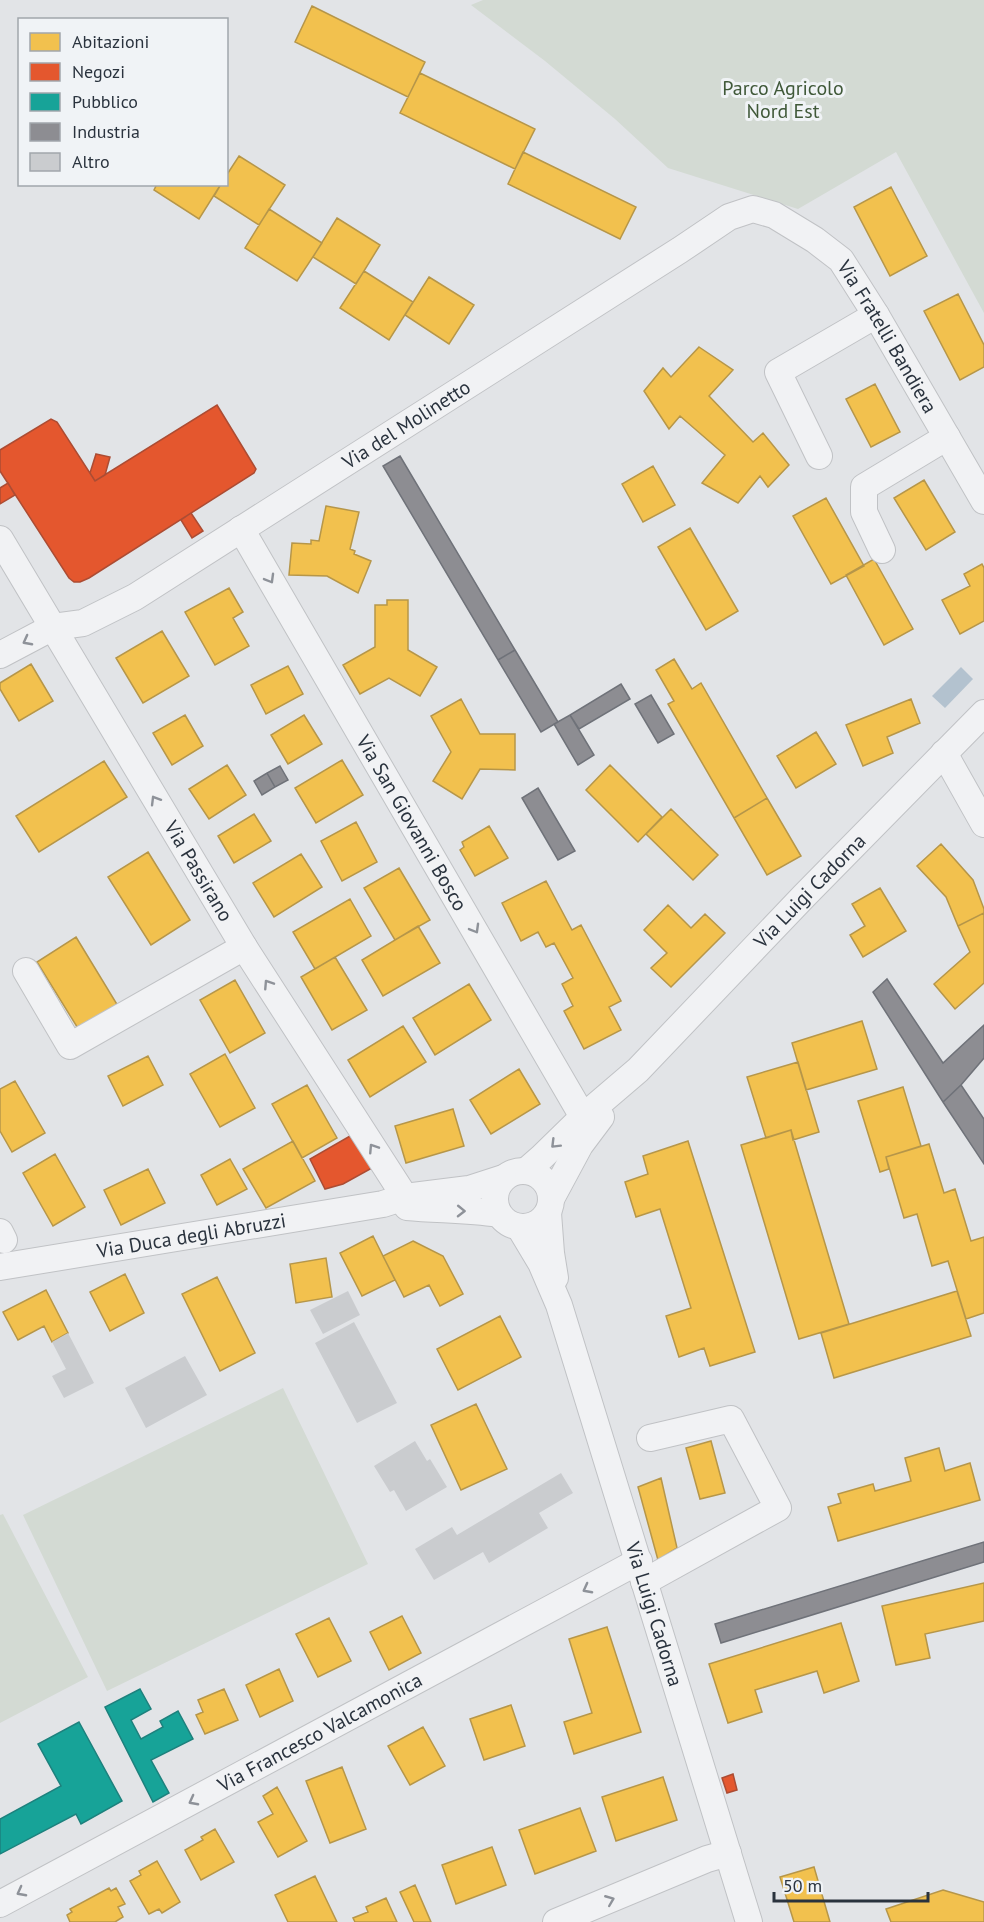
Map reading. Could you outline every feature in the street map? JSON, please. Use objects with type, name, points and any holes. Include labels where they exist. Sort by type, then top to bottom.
[{"type":"street","name":"Via Fratelli Bandiera","points":[[753,209],[774,215],[815,240],[841,260],[876,315],[984,501]]},
{"type":"street","name":"Via del Molinetto","points":[[53,627],[83,623],[135,597],[729,217],[753,209]]},
{"type":"street","points":[[819,456],[778,372],[876,315]]},
{"type":"street","points":[[882,550],[864,512],[864,487],[947,437]]},
{"type":"street","name":"Via San Giovanni Bosco","points":[[241,529],[583,1117]]},
{"type":"street","name":"Via Passirano","points":[[0,539],[394,1201]]},
{"type":"street","points":[[0,655],[53,627]]},
{"type":"street","name":"Via Luigi Cadorna","points":[[559,1305],[551,1253],[550,1206],[580,1145],[639,1070],[984,713]]},
{"type":"street","points":[[944,753],[984,824]]},
{"type":"street","points":[[26,972],[70,1046],[244,947]]},
{"type":"street","name":"Via Luigi Cadorna","points":[[514,1174],[542,1157],[583,1117],[639,1070]]},
{"type":"street","points":[[514,1174],[541,1177],[550,1191],[550,1206],[536,1224],[520,1227],[511,1225],[498,1214],[494,1196],[497,1186],[514,1174]]},
{"type":"street","name":"Via Duca degli Abruzzi","points":[[0,1267],[470,1189],[514,1174]]},
{"type":"street","name":"Via Duca degli Abruzzi","points":[[394,1201],[444,1211],[483,1211],[498,1214]]},
{"type":"street","name":"Via Luigi Cadorna","points":[[520,1227],[541,1263],[559,1305],[749,1922]]},
{"type":"street","name":"Via Francesco Valcamonica","points":[[0,1904],[641,1572],[778,1508],[730,1419],[650,1438]]},
{"type":"street","points":[[556,1922],[707,1859],[728,1853]]},
{"type":"green space","name":"Parco Agricolo Nord Est","points":[[483,0],[984,0],[984,313],[896,152],[798,209],[668,168],[615,119],[545,61],[471,5]]},
{"type":"green space","points":[[283,1388],[368,1564],[107,1691],[23,1515]]},
{"type":"green space","points":[[3,1514],[88,1677],[0,1723],[0,1515]]},
{"type":"water","points":[[961,667],[973,679],[945,708],[932,696]]},
{"type":"building: Abitazioni","points":[[312,6],[425,62],[408,97],[295,42]]},
{"type":"building: Abitazioni","points":[[420,73],[535,129],[515,169],[400,113]]},
{"type":"building: Abitazioni","points":[[523,152],[636,207],[620,239],[508,184]]},
{"type":"building: Abitazioni","points":[[239,156],[285,185],[259,225],[214,196],[220,186],[228,186],[228,173]]},
{"type":"building: Abitazioni","points":[[156,186],[220,186],[199,219],[154,190]]},
{"type":"building: Abitazioni","points":[[891,187],[927,256],[890,276],[854,207]]},
{"type":"building: Abitazioni","points":[[269,209],[322,243],[297,281],[245,248]]},
{"type":"building: Abitazioni","points":[[337,218],[380,245],[356,284],[313,257]]},
{"type":"building: Abitazioni","points":[[364,271],[413,302],[389,340],[340,308]]},
{"type":"building: Abitazioni","points":[[429,277],[474,305],[449,344],[405,315]]},
{"type":"building: Abitazioni","points":[[958,294],[984,345],[984,367],[960,380],[924,311]]},
{"type":"building: Abitazioni","points":[[699,347],[733,370],[709,396],[753,442],[763,433],[789,465],[768,487],[760,476],[738,503],[702,483],[725,455],[680,416],[669,429],[644,391],[663,368],[671,377]]},
{"type":"building: Abitazioni","points":[[875,384],[900,432],[871,447],[846,399]]},
{"type":"building: Abitazioni","points":[[653,466],[675,505],[643,522],[622,484]]},
{"type":"building: Abitazioni","points":[[924,480],[955,532],[926,550],[894,498]]},
{"type":"building: Abitazioni","points":[[826,498],[864,566],[831,584],[793,516]]},
{"type":"building: Abitazioni","points":[[326,506],[359,512],[350,549],[355,551],[354,554],[371,561],[358,593],[327,576],[289,575],[292,543],[311,544],[311,540],[319,541]]},
{"type":"building: Abitazioni","points":[[690,528],[738,611],[706,630],[658,547]]},
{"type":"building: Abitazioni","points":[[874,559],[913,629],[884,645],[846,575]]},
{"type":"building: Abitazioni","points":[[982,564],[984,568],[984,621],[960,634],[942,600],[970,586],[964,574]]},
{"type":"building: Abitazioni","points":[[229,588],[243,612],[233,618],[249,646],[215,665],[185,612]]},
{"type":"building: Abitazioni","points":[[387,600],[408,600],[408,650],[437,667],[420,696],[389,678],[360,694],[343,665],[375,647],[375,605],[387,605]]},
{"type":"building: Abitazioni","points":[[162,631],[189,676],[143,703],[116,658]]},
{"type":"building: Abitazioni","points":[[674,659],[692,689],[701,683],[767,798],[734,818],[668,704],[674,701],[656,670]]},
{"type":"building: Abitazioni","points":[[31,664],[53,701],[19,721],[0,689],[0,683]]},
{"type":"building: Abitazioni","points":[[288,666],[303,694],[266,714],[251,685]]},
{"type":"building: Abitazioni","points":[[461,699],[480,734],[515,734],[515,770],[480,769],[462,799],[433,781],[451,752],[431,716]]},
{"type":"building: Abitazioni","points":[[911,699],[920,723],[887,737],[893,753],[863,766],[846,725]]},
{"type":"building: Abitazioni","points":[[185,715],[203,746],[172,765],[153,733]]},
{"type":"building: Abitazioni","points":[[304,715],[322,744],[288,764],[271,735]]},
{"type":"building: Abitazioni","points":[[816,732],[836,764],[796,788],[777,756]]},
{"type":"building: Abitazioni","points":[[342,760],[363,795],[316,823],[295,788]]},
{"type":"building: Abitazioni","points":[[104,761],[127,797],[39,852],[16,816]]},
{"type":"building: Abitazioni","points":[[227,765],[246,795],[209,819],[189,789]]},
{"type":"building: Abitazioni","points":[[610,765],[662,817],[638,842],[586,790]]},
{"type":"building: Abitazioni","points":[[767,798],[801,856],[767,875],[734,818]]},
{"type":"building: Abitazioni","points":[[671,809],[718,855],[693,880],[646,834]]},
{"type":"building: Abitazioni","points":[[254,814],[271,841],[234,863],[218,836]]},
{"type":"building: Abitazioni","points":[[356,822],[377,862],[342,881],[321,841]]},
{"type":"building: Abitazioni","points":[[489,826],[508,858],[475,876],[460,850],[464,847],[462,842]]},
{"type":"building: Abitazioni","points":[[941,844],[973,880],[984,909],[984,913],[958,926],[946,897],[917,866]]},
{"type":"building: Abitazioni","points":[[148,852],[190,920],[151,945],[108,877]]},
{"type":"building: Abitazioni","points":[[301,854],[322,887],[274,917],[253,883]]},
{"type":"building: Abitazioni","points":[[399,868],[430,920],[395,940],[364,888]]},
{"type":"building: Abitazioni","points":[[546,881],[572,930],[581,925],[621,1001],[609,1007],[621,1030],[584,1049],[564,1011],[573,1006],[562,984],[573,978],[554,943],[546,947],[538,932],[521,941],[502,903]]},
{"type":"building: Abitazioni","points":[[880,888],[906,931],[863,957],[850,935],[865,926],[852,904]]},
{"type":"building: Abitazioni","points":[[350,899],[371,936],[315,969],[293,932]]},
{"type":"building: Abitazioni","points":[[668,905],[691,928],[705,914],[725,933],[671,987],[651,968],[667,953],[644,930]]},
{"type":"building: Abitazioni","points":[[984,913],[984,983],[955,1009],[934,984],[970,952],[958,926]]},
{"type":"building: Abitazioni","points":[[418,926],[440,963],[383,996],[362,960]]},
{"type":"building: Abitazioni","points":[[76,937],[118,1006],[79,1030],[37,962]]},
{"type":"building: Abitazioni","points":[[335,957],[367,1010],[332,1030],[301,977]]},
{"type":"building: Abitazioni","points":[[235,980],[265,1033],[230,1053],[200,1000]]},
{"type":"building: Abitazioni","points":[[469,984],[491,1020],[435,1055],[413,1018]]},
{"type":"building: Abitazioni","points":[[862,1021],[877,1069],[806,1090],[792,1043]]},
{"type":"building: Abitazioni","points":[[403,1026],[426,1062],[370,1097],[348,1060]]},
{"type":"building: Abitazioni","points":[[225,1054],[255,1108],[220,1127],[190,1074]]},
{"type":"building: Abitazioni","points":[[148,1056],[163,1085],[123,1106],[108,1076]]},
{"type":"building: Abitazioni","points":[[798,1062],[819,1132],[793,1140],[791,1130],[766,1138],[747,1077]]},
{"type":"building: Abitazioni","points":[[519,1069],[540,1104],[491,1134],[470,1100]]},
{"type":"building: Abitazioni","points":[[15,1081],[45,1133],[12,1152],[0,1131],[0,1089]]},
{"type":"building: Abitazioni","points":[[307,1085],[337,1138],[302,1158],[272,1104]]},
{"type":"building: Abitazioni","points":[[903,1087],[921,1146],[886,1157],[889,1169],[880,1172],[858,1101]]},
{"type":"building: Abitazioni","points":[[453,1109],[464,1146],[406,1163],[395,1126]]},
{"type":"building: Abitazioni","points":[[791,1130],[849,1324],[799,1339],[741,1145]]},
{"type":"building: Abitazioni","points":[[293,1141],[315,1181],[266,1208],[243,1169]]},
{"type":"building: Abitazioni","points":[[688,1141],[755,1352],[710,1366],[704,1348],[679,1357],[666,1316],[691,1308],[660,1209],[636,1217],[625,1182],[648,1174],[643,1156]]},
{"type":"building: Abitazioni","points":[[929,1144],[944,1193],[955,1189],[971,1241],[984,1237],[984,1313],[966,1319],[948,1261],[932,1266],[917,1214],[904,1218],[886,1157]]},
{"type":"building: Abitazioni","points":[[55,1154],[85,1207],[53,1226],[23,1173]]},
{"type":"building: Abitazioni","points":[[230,1159],[247,1189],[217,1205],[201,1175]]},
{"type":"building: Abitazioni","points":[[148,1169],[165,1203],[121,1225],[104,1190]]},
{"type":"building: Abitazioni","points":[[373,1236],[395,1280],[362,1296],[340,1253]]},
{"type":"building: Abitazioni","points":[[413,1241],[443,1256],[463,1294],[440,1306],[429,1285],[404,1297],[383,1256]]},
{"type":"building: Abitazioni","points":[[326,1258],[332,1297],[296,1303],[290,1264]]},
{"type":"building: Abitazioni","points":[[125,1274],[144,1313],[110,1331],[90,1292]]},
{"type":"building: Abitazioni","points":[[217,1277],[255,1353],[220,1371],[182,1294]]},
{"type":"building: Abitazioni","points":[[46,1290],[68,1333],[52,1342],[44,1326],[18,1340],[3,1312]]},
{"type":"building: Abitazioni","points":[[957,1291],[971,1336],[834,1378],[821,1333]]},
{"type":"building: Abitazioni","points":[[500,1316],[521,1357],[458,1390],[437,1349]]},
{"type":"building: Abitazioni","points":[[476,1404],[507,1469],[461,1490],[431,1425]]},
{"type":"building: Abitazioni","points":[[711,1441],[725,1493],[700,1499],[686,1448]]},
{"type":"building: Abitazioni","points":[[939,1448],[945,1471],[970,1463],[980,1500],[838,1541],[828,1507],[841,1503],[838,1494],[873,1484],[875,1491],[911,1481],[905,1458]]},
{"type":"building: Abitazioni","points":[[661,1478],[677,1548],[658,1560],[638,1487]]},
{"type":"building: Abitazioni","points":[[984,1583],[984,1621],[925,1634],[930,1658],[896,1665],[882,1606]]},
{"type":"building: Abitazioni","points":[[402,1616],[421,1653],[389,1670],[370,1632]]},
{"type":"building: Abitazioni","points":[[329,1618],[351,1661],[318,1677],[296,1634]]},
{"type":"building: Abitazioni","points":[[841,1623],[859,1681],[824,1693],[817,1671],[755,1690],[762,1712],[728,1723],[709,1664]]},
{"type":"building: Abitazioni","points":[[607,1627],[641,1732],[574,1754],[564,1722],[592,1713],[569,1639]]},
{"type":"building: Abitazioni","points":[[279,1669],[293,1701],[260,1717],[246,1685]]},
{"type":"building: Abitazioni","points":[[224,1689],[238,1720],[205,1734],[196,1715],[203,1712],[198,1700]]},
{"type":"building: Abitazioni","points":[[511,1705],[525,1746],[484,1760],[470,1719]]},
{"type":"building: Abitazioni","points":[[423,1727],[445,1766],[410,1785],[388,1746]]},
{"type":"building: Abitazioni","points":[[342,1767],[366,1829],[330,1843],[306,1781]]},
{"type":"building: Abitazioni","points":[[663,1777],[677,1820],[616,1841],[602,1797]]},
{"type":"building: Abitazioni","points":[[277,1787],[307,1841],[278,1857],[258,1822],[273,1814],[263,1796]]},
{"type":"building: Abitazioni","points":[[580,1808],[596,1851],[535,1874],[519,1830]]},
{"type":"building: Abitazioni","points":[[215,1829],[234,1862],[201,1880],[185,1850],[203,1840],[201,1837]]},
{"type":"building: Abitazioni","points":[[492,1847],[506,1885],[456,1904],[442,1865]]},
{"type":"building: Abitazioni","points":[[157,1861],[180,1902],[162,1913],[159,1909],[149,1914],[130,1881],[141,1875],[139,1871]]},
{"type":"building: Abitazioni","points":[[814,1867],[830,1922],[794,1922],[780,1877]]},
{"type":"building: Abitazioni","points":[[315,1876],[337,1922],[288,1922],[275,1895]]},
{"type":"building: Abitazioni","points":[[415,1885],[431,1922],[414,1922],[400,1892]]},
{"type":"building: Abitazioni","points":[[109,1888],[111,1891],[116,1888],[125,1904],[118,1907],[123,1917],[115,1922],[70,1922],[67,1915],[72,1912],[70,1909]]},
{"type":"building: Abitazioni","points":[[943,1890],[984,1902],[984,1922],[891,1922],[886,1909]]},
{"type":"building: Abitazioni","points":[[386,1898],[397,1922],[355,1922],[353,1918],[368,1912],[366,1907]]},
{"type":"building: Negozi","points":[[217,405],[256,469],[254,473],[89,578],[74,582],[69,578],[0,471],[0,450],[51,419],[57,422],[95,481]]},
{"type":"building: Negozi","points":[[96,454],[110,457],[105,475],[95,481],[90,473]]},
{"type":"building: Negozi","points":[[8,483],[15,495],[0,504],[0,488]]},
{"type":"building: Negozi","points":[[191,513],[203,531],[192,538],[181,520]]},
{"type":"building: Negozi","points":[[350,1136],[372,1168],[343,1184],[325,1189],[310,1159]]},
{"type":"building: Negozi","points":[[733,1774],[737,1790],[727,1793],[722,1778]]},
{"type":"building: Pubblico","points":[[140,1689],[151,1709],[131,1720],[141,1739],[163,1727],[160,1721],[178,1711],[193,1739],[151,1760],[169,1793],[153,1802],[105,1707]]},
{"type":"building: Pubblico","points":[[79,1722],[122,1801],[81,1824],[76,1814],[0,1854],[0,1819],[61,1786],[38,1744]]},
{"type":"building: Industria","points":[[400,456],[515,650],[498,660],[383,466]]},
{"type":"building: Industria","points":[[515,650],[558,722],[541,732],[498,660]]},
{"type":"building: Industria","points":[[621,684],[630,699],[579,729],[570,715]]},
{"type":"building: Industria","points":[[651,695],[674,734],[658,743],[635,704]]},
{"type":"building: Industria","points":[[570,715],[594,755],[578,765],[554,724]]},
{"type":"building: Industria","points":[[280,766],[288,780],[275,787],[267,773]]},
{"type":"building: Industria","points":[[267,773],[275,787],[262,795],[254,781]]},
{"type":"building: Industria","points":[[538,788],[575,851],[558,860],[522,798]]},
{"type":"building: Industria","points":[[887,979],[943,1063],[984,1025],[984,1058],[943,1102],[873,992]]},
{"type":"building: Industria","points":[[961,1085],[984,1119],[984,1164],[943,1102]]},
{"type":"building: Industria","points":[[984,1542],[984,1562],[721,1643],[715,1624]]},
{"type":"building: Altro","points":[[348,1291],[360,1315],[323,1334],[310,1310]]},
{"type":"building: Altro","points":[[354,1322],[397,1403],[357,1423],[315,1343]]},
{"type":"building: Altro","points":[[68,1333],[94,1383],[64,1398],[52,1376],[66,1369],[52,1342]]},
{"type":"building: Altro","points":[[185,1356],[207,1395],[146,1428],[125,1388]]},
{"type":"building: Altro","points":[[415,1441],[427,1461],[430,1459],[447,1487],[406,1511],[394,1490],[390,1492],[374,1466]]},
{"type":"building: Altro","points":[[561,1473],[573,1493],[539,1513],[548,1528],[489,1563],[483,1552],[434,1580],[415,1549],[452,1527],[457,1535]]}]
